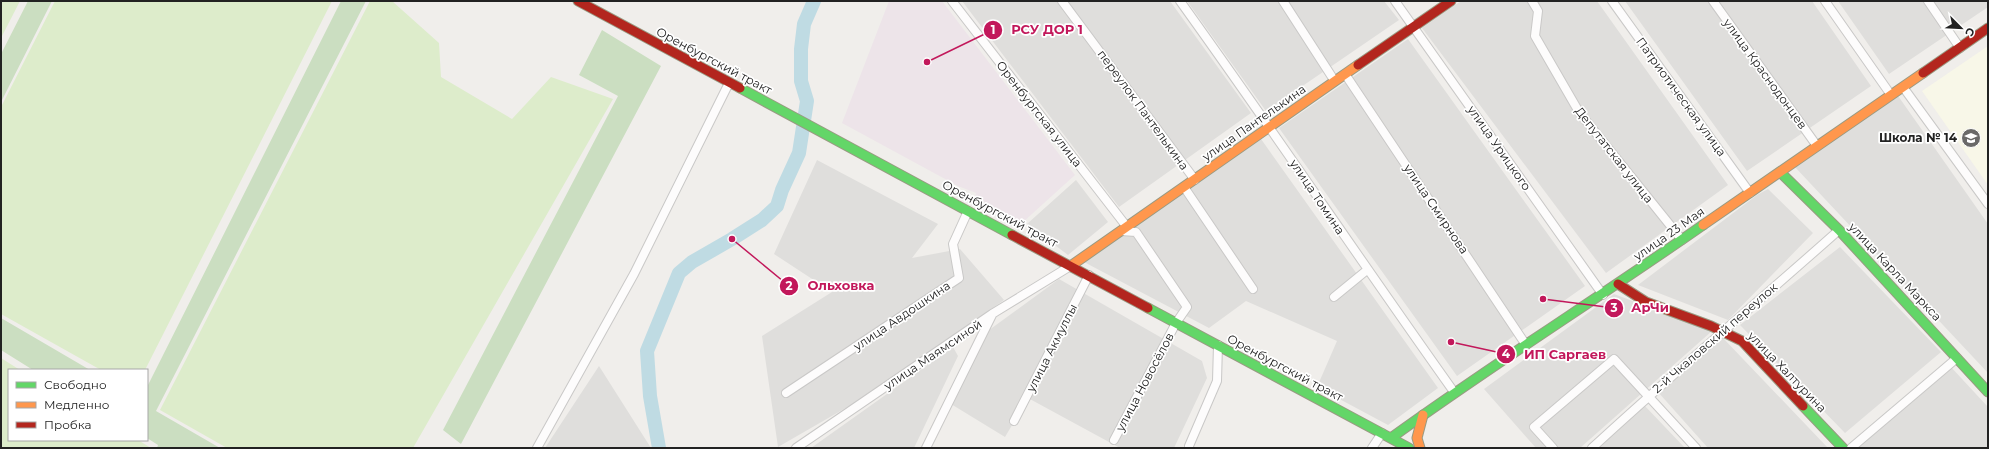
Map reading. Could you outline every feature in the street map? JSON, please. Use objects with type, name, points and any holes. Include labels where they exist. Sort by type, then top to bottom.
[{"type":"main road","name":"Оренбургский тракт","points":[[578,1],[841,143],[1072,265],[1176,323],[1410,448]]},
{"type":"main road","name":"улица Пантелькина","points":[[1072,265],[1334,80],[1451,1]]},
{"type":"main road","name":"улица 23 Мая","points":[[1391,438],[1454,392],[1602,295],[1988,28]]},
{"type":"main road","name":"улица Карла Маркса","points":[[1780,172],[1839,230],[1988,392]]},
{"type":"main road","name":"улица Халтурина","points":[[1618,284],[1637,298],[1726,331],[1742,341],[1843,448]]},
{"type":"main road","points":[[1420,448],[1417,438],[1423,415]]},
{"type":"street","name":"Оренбургская улица","points":[[952,1],[1124,229]]},
{"type":"street","name":"переулок Пантелькина","points":[[1062,1],[1194,180]]},
{"type":"street","name":"улица Томина","points":[[1180,1],[1270,126],[1367,270],[1454,392]]},
{"type":"street","points":[[1283,1],[1334,80]]},
{"type":"street","name":"улица Урицкого","points":[[1395,1],[1602,295]]},
{"type":"street","name":"Депутатская улица","points":[[1532,1],[1538,11],[1535,36],[1579,112],[1682,240]]},
{"type":"street","name":"Патриотическая улица","points":[[1612,1],[1750,193]]},
{"type":"street","name":"улица Краснодонцев","points":[[1713,1],[1817,146]]},
{"type":"street","points":[[1825,1],[1891,95]]},
{"type":"street","points":[[1928,1],[1960,48]]},
{"type":"street","name":"улица Смирнова","points":[[1345,74],[1526,345]]},
{"type":"street","points":[[537,448],[634,274],[729,83]]},
{"type":"street","points":[[1903,87],[1988,204]]},
{"type":"street","name":"переулок Пантелькина","points":[[1184,187],[1253,289]]},
{"type":"street","name":"улица Авдошкина","points":[[786,393],[959,278],[954,244],[968,210]]},
{"type":"street","points":[[1124,229],[1136,232],[1187,307],[1176,323]]},
{"type":"street","name":"2-й Чкаловский переулок","points":[[1592,448],[1648,396],[1726,331],[1839,230]]},
{"type":"street","name":"улица Маямсиной","points":[[796,448],[992,314],[1072,265]]},
{"type":"street","points":[[1334,297],[1367,270]]},
{"type":"street","name":"улица Акмуллы","points":[[1014,421],[1089,275]]},
{"type":"street","points":[[926,448],[992,314]]},
{"type":"street","name":"улица Новосёлов","points":[[1114,440],[1176,323]]},
{"type":"street","points":[[1189,446],[1216,381],[1218,345]]},
{"type":"street","points":[[1851,448],[1957,358]]},
{"type":"street","points":[[1553,448],[1534,428],[1614,359],[1696,448]]},
{"type":"street","points":[[1372,448],[1382,433]]},
{"type":"shaded area","points":[[889,1],[942,1],[1075,175],[1022,223],[975,197],[976,193],[958,186],[842,123]]},
{"type":"shaded area","points":[[962,1],[1170,1],[1251,113],[1119,207]]},
{"type":"shaded area","points":[[1187,1],[1384,1],[1399,20],[1266,111]]},
{"type":"shaded area","points":[[1461,1],[1597,1],[1728,185],[1606,273],[1422,28]]},
{"type":"shaded area","points":[[1625,1],[1812,1],[1871,86],[1747,171]]},
{"type":"shaded area","points":[[1838,1],[1988,1],[1988,7],[1889,74]]},
{"type":"shaded area","points":[[1408,39],[1585,286],[1457,376],[1279,128]]},
{"type":"shaded area","name":"Школа № 14","points":[[1988,46],[1988,185],[1922,91]]},
{"type":"shaded area","points":[[1896,93],[1988,224],[1988,373],[1794,166]]},
{"type":"shaded area","points":[[1261,139],[1438,388],[1388,425],[1317,387],[1337,341],[1246,301],[1209,328],[1084,262]]},
{"type":"shaded area","points":[[817,160],[938,224],[912,258],[960,249],[1004,300],[870,394],[778,447],[762,336],[832,292],[774,254]]},
{"type":"shaded area","points":[[1076,180],[1108,222],[1068,255],[1027,224]]},
{"type":"shaded area","points":[[1768,189],[1813,233],[1728,320],[1638,285],[1757,195]]},
{"type":"shaded area","points":[[1840,247],[1941,352],[1845,433],[1740,325]]},
{"type":"shaded area","points":[[1059,279],[1202,361],[1207,378],[1174,448],[1120,448],[1028,398],[1005,437],[951,404],[985,333]]},
{"type":"shaded area","points":[[1614,294],[1712,331],[1580,448],[1536,448],[1484,389]]},
{"type":"shaded area","points":[[1723,338],[1828,448],[1708,448],[1658,392]]},
{"type":"shaded area","points":[[953,347],[958,356],[914,448],[811,448]]},
{"type":"shaded area","points":[[599,366],[651,448],[545,448]]},
{"type":"shaded area","points":[[1950,366],[1988,407],[1988,448],[1856,448]]},
{"type":"shaded area","points":[[1644,405],[1685,448],[1596,448]]},
{"type":"green space","points":[[1,1],[20,1],[1,38]]},
{"type":"green space","points":[[28,1],[52,1],[1,102],[1,54]]},
{"type":"green space","points":[[55,1],[332,1],[146,369],[99,369],[1,314],[1,107]]},
{"type":"green space","points":[[341,1],[366,1],[156,411],[220,448],[157,448],[158,445],[148,439],[148,385]]},
{"type":"green space","points":[[370,1],[392,1],[439,43],[441,77],[512,119],[551,77],[613,99],[413,448],[227,448],[160,410]]},
{"type":"green space","points":[[602,30],[661,66],[461,444],[443,430],[618,96],[579,75]]},
{"type":"green space","points":[[1,318],[88,369],[31,369],[1,350]]},
{"type":"green space","points":[[1,358],[18,369],[8,369],[8,441],[140,441],[151,448],[1,448]]},
{"type":"waterway","points":[[659,448],[650,396],[647,351],[679,273],[692,262],[762,220],[777,206],[782,190],[799,153],[807,101],[801,81],[801,49],[804,24],[814,1]]},
{"type":"traffic: fast","points":[[740,88],[1012,235]]},
{"type":"traffic: fast","points":[[1780,172],[1839,230],[1988,392]]},
{"type":"traffic: fast","points":[[1391,438],[1703,225]]},
{"type":"traffic: fast","points":[[1148,308],[1409,448]]},
{"type":"traffic: fast","points":[[1803,406],[1843,448]]},
{"type":"traffic: slow","points":[[1072,265],[1358,65]]},
{"type":"traffic: slow","points":[[1703,225],[1923,73]]},
{"type":"traffic: slow","points":[[1420,448],[1417,438],[1423,415]]},
{"type":"traffic: jam","points":[[578,1],[740,88]]},
{"type":"traffic: jam","points":[[1358,65],[1451,1]]},
{"type":"traffic: jam","points":[[1923,73],[1988,28]]},
{"type":"traffic: jam","points":[[1012,235],[1148,308]]},
{"type":"traffic: jam","points":[[1618,284],[1646,302],[1711,326],[1742,341],[1803,406]]},
{"type":"place","name":"РСУ ДОР 1","points":[[927,62]]},
{"type":"place","name":"Школа № 14","points":[[1971,138]]},
{"type":"place","name":"Ольховка","points":[[732,239]]},
{"type":"place","name":"АрЧи","points":[[1543,299]]},
{"type":"place","name":"ИП Саргаев","points":[[1451,342]]}]
